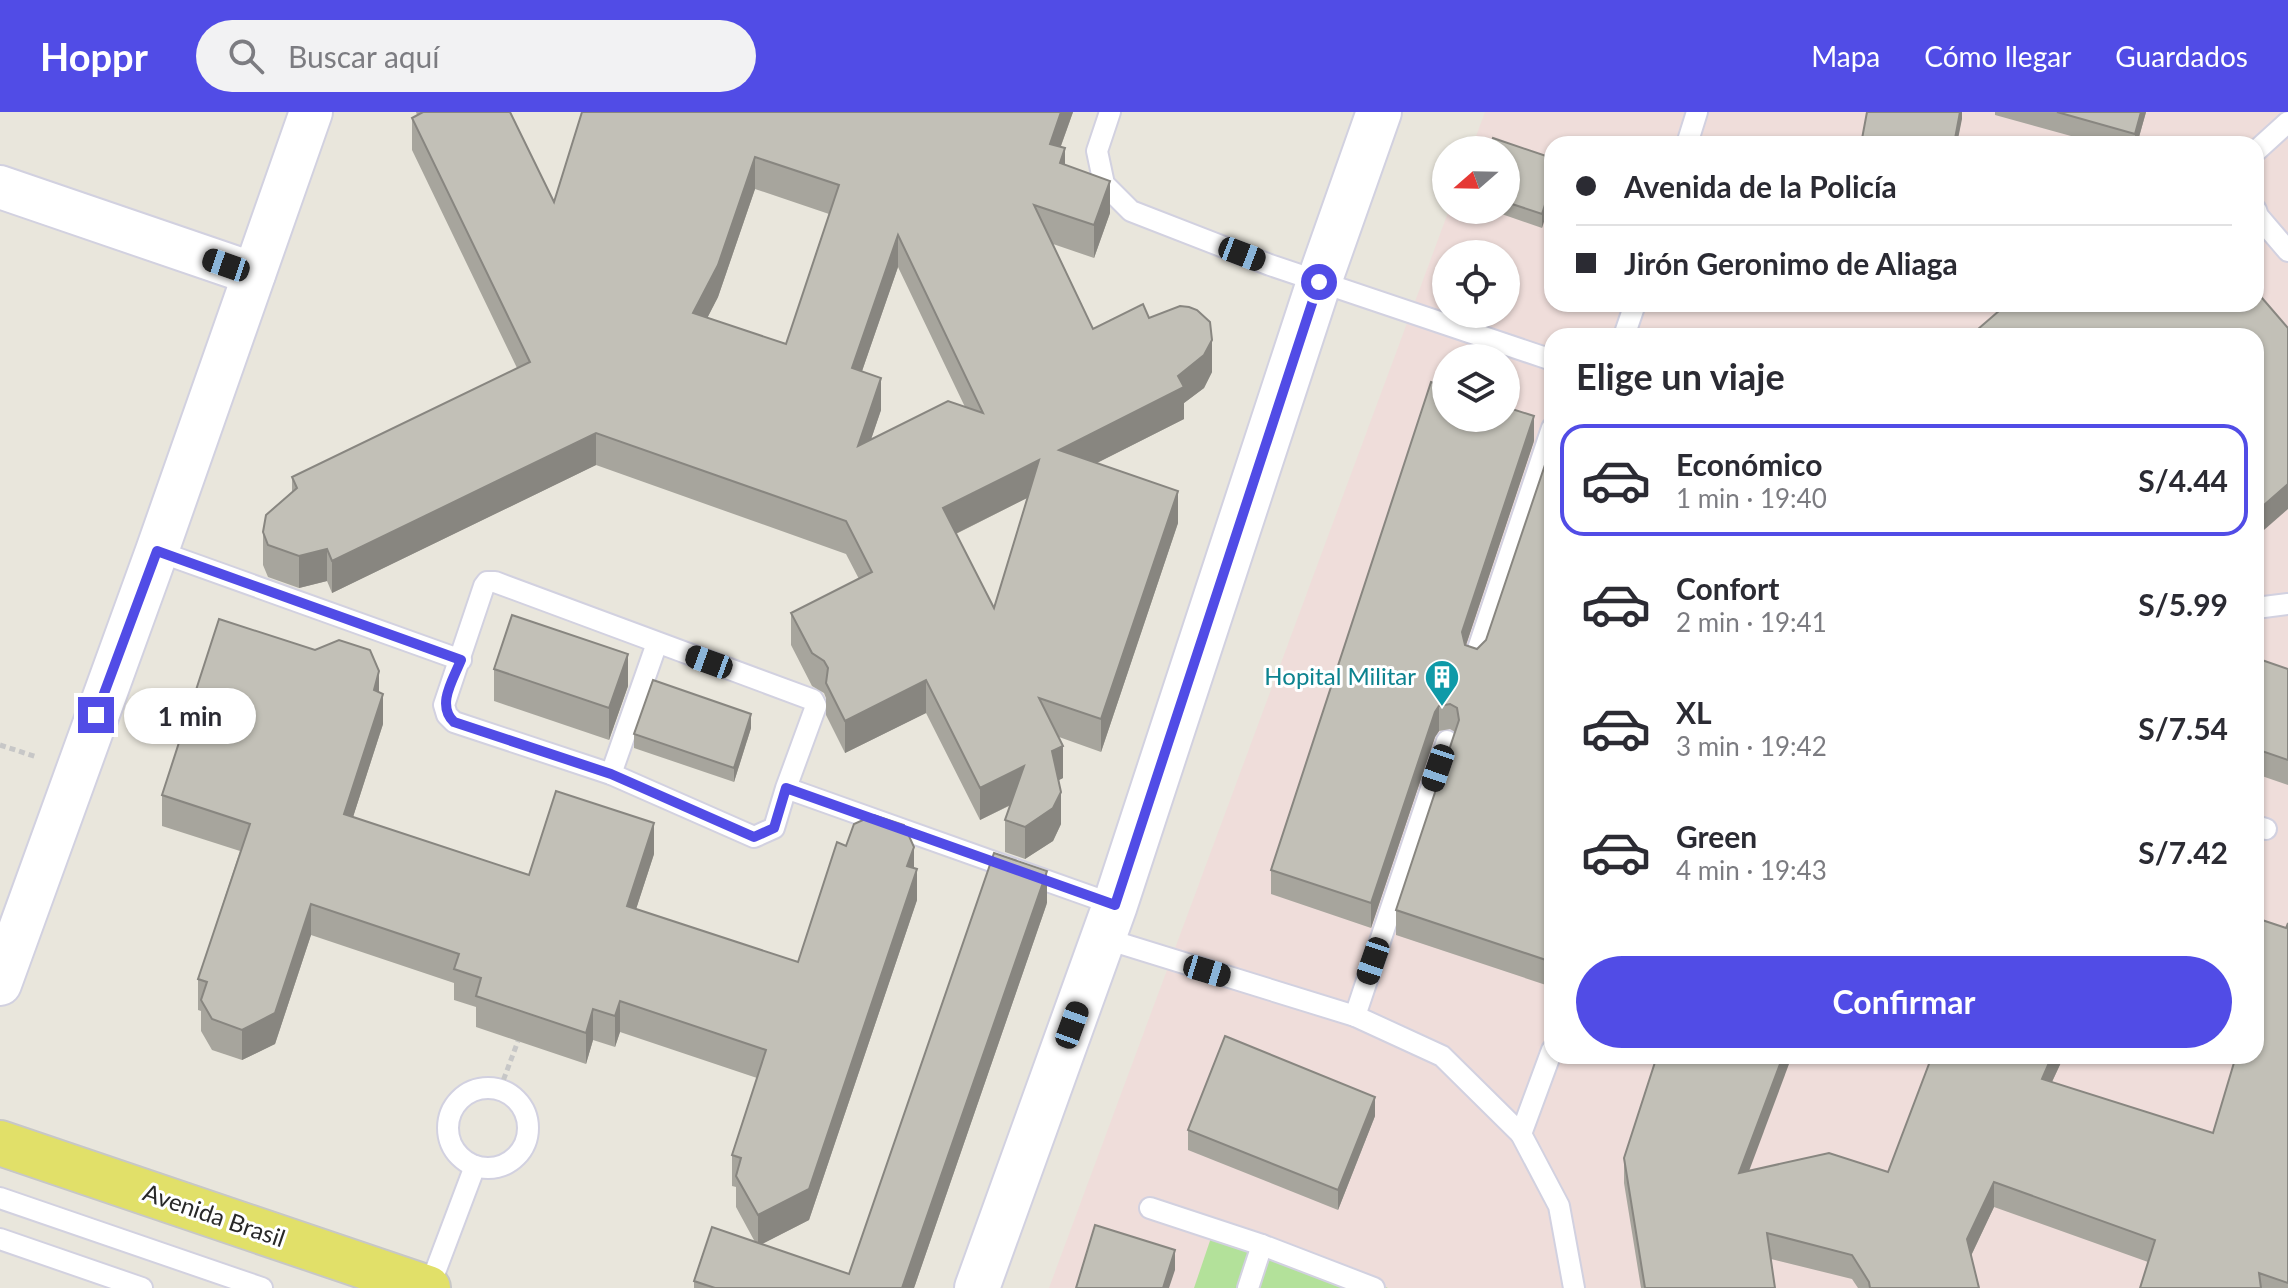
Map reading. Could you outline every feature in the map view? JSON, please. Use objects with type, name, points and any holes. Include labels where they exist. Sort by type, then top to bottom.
[{"type":"main road","name":"Avenida Brasil","points":[[0,1143],[429,1288]]},
{"type":"street","points":[[0,984],[157,551],[311,112]]},
{"type":"street","points":[[977,1288],[1109,922],[1319,282],[1379,112]]},
{"type":"street","points":[[0,187],[254,274]]},
{"type":"lane","points":[[1110,112],[1097,151],[1104,184],[1131,211],[1319,282],[1544,357]]},
{"type":"lane","points":[[1690,136],[1697,112]]},
{"type":"lane","points":[[2264,144],[2288,122]]},
{"type":"lane","points":[[2264,223],[2288,251]]},
{"type":"lane","points":[[1474,661],[1544,452]]},
{"type":"lane","points":[[157,551],[461,660]]},
{"type":"lane","points":[[487,582],[495,582],[813,700],[816,706],[774,828],[754,837],[611,774],[454,722],[447,715],[444,705],[461,660],[487,582]]},
{"type":"lane","points":[[2264,607],[2288,604]]},
{"type":"lane","points":[[611,774],[657,643]]},
{"type":"lane","points":[[1355,1016],[1447,741]]},
{"type":"lane","points":[[786,788],[1109,922],[1355,1016],[1442,1056],[1521,1134],[1559,1206],[1574,1288]]},
{"type":"lane","points":[[1521,1134],[1547,1064]]},
{"type":"lane","points":[[481,1088],[500,1089],[517,1099],[525,1110],[529,1123],[528,1137],[523,1150],[514,1160],[488,1169],[475,1166],[463,1160],[454,1150],[449,1137],[451,1111],[469,1092],[481,1088]]},
{"type":"lane","points":[[429,1288],[475,1166]]},
{"type":"lane","points":[[0,1198],[262,1288]]},
{"type":"lane","points":[[1150,1208],[1262,1245],[1374,1288]]},
{"type":"lane","points":[[0,1239],[142,1288]]},
{"type":"lane","points":[[1248,1288],[1262,1245]]},
{"type":"path","points":[[500,1089],[518,1041]]},
{"type":"shaded area","points":[[1485,112],[2288,112],[2288,1288],[1049,1288],[1432,256],[1432,328],[1520,328],[1520,240],[1438,240],[1444,224],[1520,224],[1520,136],[1476,136]]},
{"type":"green space","points":[[1215,1226],[1388,1288],[1194,1288]]},
{"type":"building","points":[[423,112],[510,112],[554,202],[582,112],[1061,112],[1050,144],[1065,148],[1060,163],[1110,181],[1094,225],[1034,205],[1093,329],[1143,304],[1149,318],[1180,306],[1197,310],[1210,322],[1212,340],[1204,355],[1178,376],[1184,387],[1059,450],[1178,491],[1101,719],[1039,698],[1063,746],[1052,751],[1061,792],[1053,808],[1025,827],[1005,820],[1024,766],[980,788],[926,680],[845,721],[826,683],[828,668],[812,653],[791,613],[872,572],[846,521],[596,433],[332,561],[327,549],[299,556],[268,545],[263,532],[266,515],[297,488],[292,477],[530,362],[412,118]],"holes":[[[755,157],[839,185],[786,344],[693,313],[718,265]],[[898,235],[983,413],[948,401],[858,446],[881,378],[852,368]],[[1039,460],[994,608],[943,508]]]},
{"type":"building","points":[[1867,112],[1960,112],[1956,136],[1862,136]]},
{"type":"building","points":[[2057,112],[2141,112],[2135,134]]},
{"type":"building","points":[[1520,147],[1544,155],[1542,214],[1520,207]]},
{"type":"building","points":[[2264,300],[2288,328],[2288,484],[2264,505],[2264,328],[1979,328],[1998,312],[2264,312]]},
{"type":"building","name":"Hopital Militar","points":[[1431,382],[1432,432],[1520,432],[1520,412],[1534,416],[1462,632],[1465,645],[1477,649],[1486,640],[1544,468],[1544,959],[1396,910],[1459,720],[1457,708],[1450,704],[1439,706],[1435,712],[1371,903],[1271,870]]},
{"type":"building","points":[[512,615],[628,654],[609,708],[494,669]]},
{"type":"building","points":[[219,619],[315,650],[339,640],[370,650],[379,671],[374,690],[383,694],[344,814],[529,875],[556,791],[654,823],[627,906],[798,962],[837,842],[846,846],[854,824],[874,815],[904,825],[914,847],[907,866],[917,869],[809,1189],[758,1215],[736,1176],[741,1158],[732,1155],[766,1050],[620,1001],[615,1016],[593,1009],[586,1033],[476,996],[481,978],[454,969],[459,954],[311,904],[275,1013],[242,1030],[212,1019],[201,1000],[207,982],[198,979],[250,824],[162,795]]},
{"type":"building","points":[[2264,661],[2288,669],[2288,760],[2264,752]]},
{"type":"building","points":[[653,680],[751,714],[734,768],[634,734]]},
{"type":"building","points":[[994,853],[1047,871],[902,1288],[715,1288],[694,1281],[712,1227],[849,1274]]},
{"type":"building","points":[[2264,921],[2286,928],[2288,923],[2288,1283],[2259,1273],[2261,1288],[2140,1288],[2155,1240],[1994,1182],[1967,1239],[1979,1288],[1870,1288],[1852,1255],[1767,1233],[1775,1288],[1645,1288],[1624,1158],[1654,1064],[1780,1064],[1739,1173],[1829,1153],[1888,1172],[1929,1064],[2049,1064],[2042,1079],[2213,1133],[2234,1064],[2264,1064]]},
{"type":"building","points":[[1225,1036],[1375,1097],[1338,1190],[1188,1130]]},
{"type":"building","points":[[1095,1225],[1175,1250],[1163,1288],[1076,1288]]},
{"type":"place","name":"Hopital Militar","points":[[1442,708]]},
{"type":"route","points":[[96,715],[157,551],[461,660],[444,705],[447,715],[454,722],[611,774],[754,837],[774,828],[786,788],[1115,905],[1319,282]]}]
